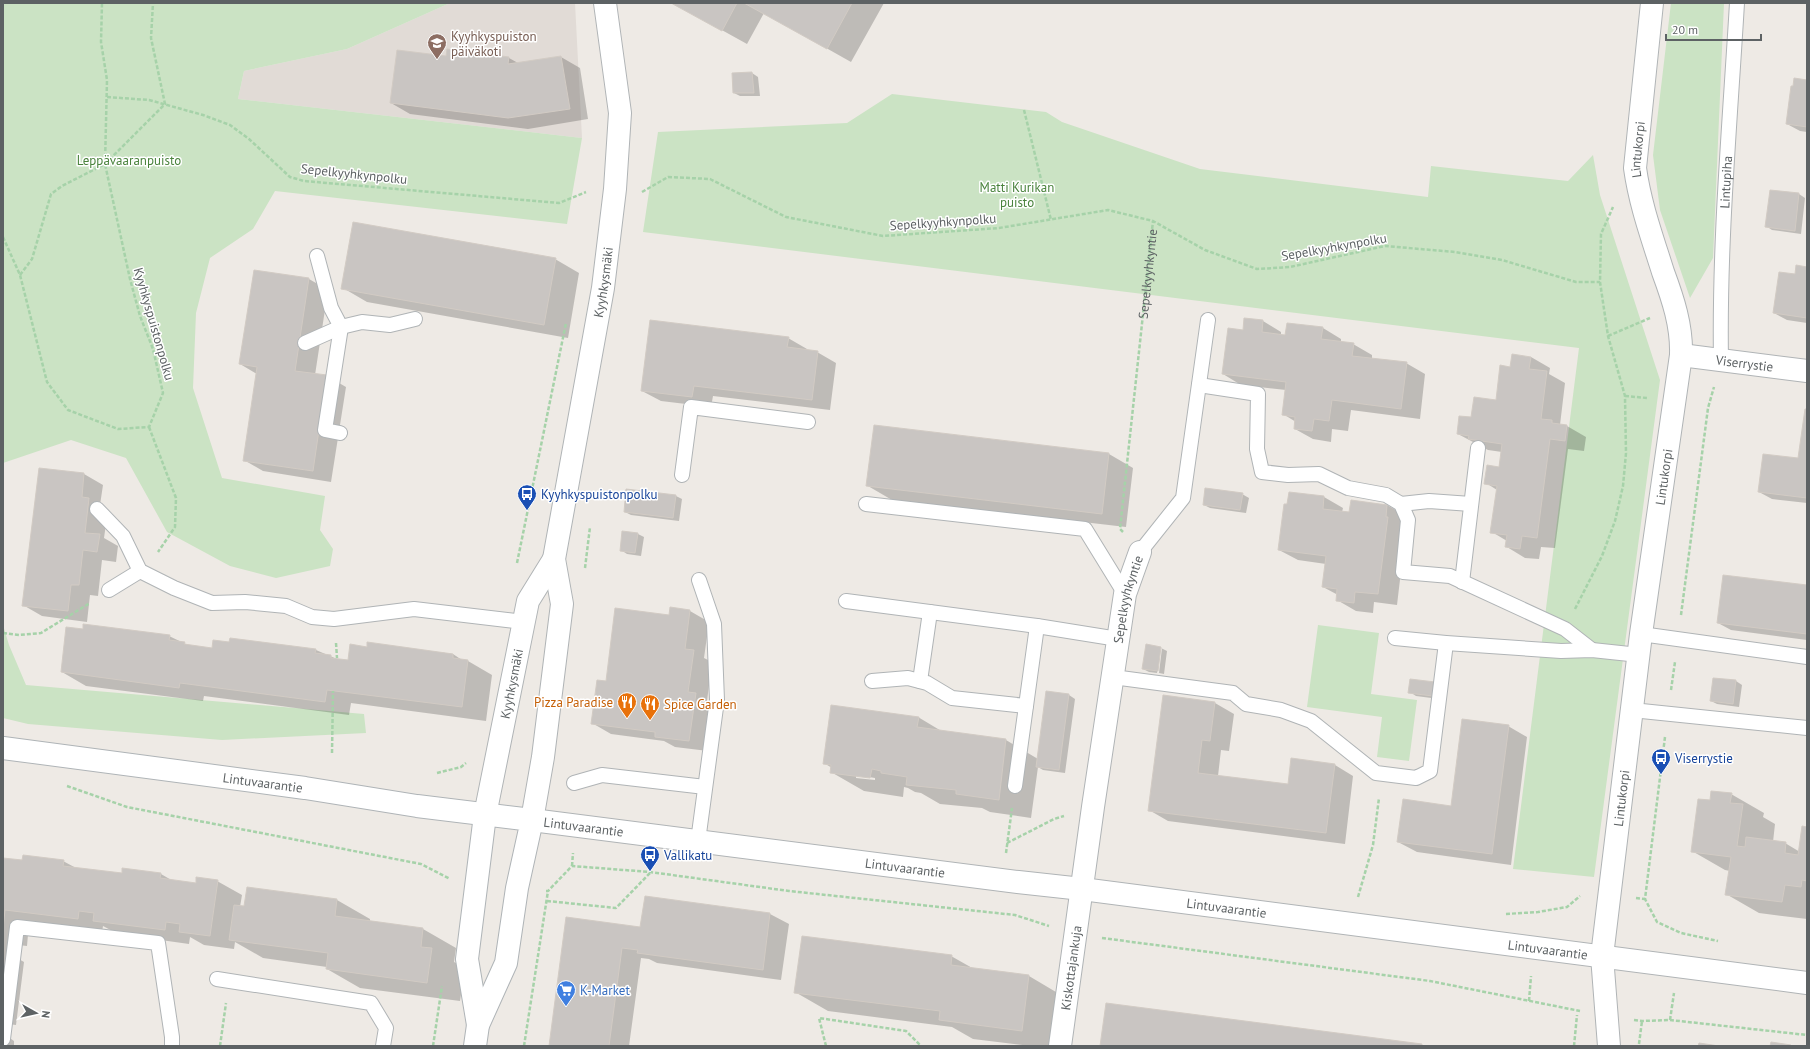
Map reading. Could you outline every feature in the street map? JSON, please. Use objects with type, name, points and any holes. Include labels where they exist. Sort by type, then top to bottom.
[{"type":"street","name":"Kyyhkysmäki","points":[[532,820],[543,757],[562,604],[554,559],[603,288],[616,190],[620,113],[606,3]]},
{"type":"street","name":"Lintukorpi","points":[[1609,1046],[1602,956],[1640,645],[1682,341],[1676,311],[1644,213],[1638,190],[1635,168],[1652,3]]},
{"type":"street","name":"Viserrystie","points":[[1681,355],[1807,371]]},
{"type":"street","name":"Sepelkyyhkyntie","points":[[1082,889],[1125,594],[1140,552]]},
{"type":"street","name":"Kyyhkysmäki","points":[[485,815],[528,601],[554,559]]},
{"type":"street","name":"Lintuvaarantie","points":[[3,748],[306,788],[485,815],[1082,889],[1807,984]]},
{"type":"street","points":[[478,1025],[467,959],[475,884],[485,815]]},
{"type":"street","points":[[475,1046],[478,1025],[506,963],[517,888],[532,820]]},
{"type":"street","name":"Kiskottajankuja","points":[[1060,1046],[1082,889]]},
{"type":"lane","name":"Lintupiha","points":[[1721,361],[1720,290],[1727,143],[1737,3]]},
{"type":"lane","points":[[317,256],[331,308],[341,327],[325,430],[340,434]]},
{"type":"lane","points":[[306,343],[341,327],[362,322],[390,325],[415,319]]},
{"type":"lane","points":[[1140,552],[1183,498],[1208,320]]},
{"type":"lane","points":[[1199,385],[1258,394],[1257,450],[1262,472],[1288,475],[1319,474],[1348,488],[1386,495],[1401,504],[1408,520],[1403,572],[1450,576],[1565,629],[1592,650]]},
{"type":"lane","points":[[682,475],[691,408],[808,422]]},
{"type":"lane","points":[[1462,582],[1478,448]]},
{"type":"lane","points":[[1401,504],[1428,501],[1471,504]]},
{"type":"lane","points":[[866,504],[1085,529],[1125,594]]},
{"type":"lane","points":[[97,509],[123,536],[140,571],[174,588],[212,603],[245,602],[286,606],[312,617],[334,619],[414,609],[524,622]]},
{"type":"lane","points":[[109,590],[140,571]]},
{"type":"lane","points":[[698,841],[717,700],[714,624],[699,580]]},
{"type":"lane","points":[[846,601],[1037,626],[1118,639]]},
{"type":"lane","points":[[920,681],[930,612]]},
{"type":"lane","points":[[1015,786],[1037,626]]},
{"type":"lane","points":[[1395,638],[1561,651],[1592,650],[1640,645],[1807,657]]},
{"type":"lane","points":[[1113,677],[1233,693],[1246,704],[1281,710],[1311,721],[1376,773],[1416,778],[1430,770],[1446,643]]},
{"type":"lane","points":[[872,681],[908,678],[927,682],[952,698],[1026,706]]},
{"type":"lane","points":[[1632,710],[1807,728]]},
{"type":"lane","points":[[574,782],[602,775],[705,787]]},
{"type":"lane","points":[[3,1039],[17,927],[158,943],[172,1037],[172,1046]]},
{"type":"lane","points":[[223,980],[371,1002],[386,1028],[383,1046]]},
{"type":"path","name":"Kyyhkyspuistonpolku","points":[[102,3],[102,42],[108,80],[105,164],[130,279],[140,316],[153,349],[162,392],[149,427]]},
{"type":"path","points":[[20,275],[32,259],[51,194],[62,186],[105,164],[165,104],[151,38],[153,3]]},
{"type":"path","name":"Sepelkyyhkynpolku","points":[[107,97],[148,100],[203,114],[230,125],[249,139],[290,177],[304,181],[559,203],[588,191]]},
{"type":"path","points":[[1024,110],[1051,220]]},
{"type":"path","name":"Sepelkyyhkynpolku","points":[[641,192],[668,177],[710,179],[786,217],[883,236],[999,228],[1108,210],[1153,221],[1205,250],[1257,269],[1290,267],[1385,246],[1455,252],[1502,260],[1576,282],[1600,282]]},
{"type":"path","points":[[1565,629],[1602,556],[1615,521],[1623,486],[1626,453],[1625,396],[1608,336],[1600,282],[1601,234],[1614,208],[1613,204]]},
{"type":"path","name":"Sepelkyyhkyntie","points":[[1140,552],[1120,529],[1153,221]]},
{"type":"path","points":[[3,237],[20,275],[47,382],[68,410],[118,429],[149,427],[176,498],[175,526],[161,549],[140,571]]},
{"type":"path","points":[[516,568],[567,318]]},
{"type":"path","points":[[3,633],[19,635],[41,633],[72,616],[109,590]]},
{"type":"path","points":[[332,753],[333,691]]},
{"type":"path","points":[[437,773],[462,767],[472,759]]},
{"type":"path","points":[[1356,903],[1373,845],[1383,774]]},
{"type":"path","points":[[65,785],[127,807],[421,864],[457,882],[475,884]]},
{"type":"path","points":[[1005,859],[1015,786]]},
{"type":"path","points":[[1007,843],[1054,818],[1093,807]]},
{"type":"path","points":[[524,1046],[548,891],[572,866],[650,872],[789,891],[1015,915],[1075,935],[1430,981],[1577,1011],[1642,1021],[1670,1020],[1807,1035]]},
{"type":"path","points":[[547,901],[616,908],[650,872]]},
{"type":"path","points":[[517,888],[548,891]]},
{"type":"path","points":[[220,1046],[223,980]]},
{"type":"path","points":[[1574,1046],[1577,1011]]},
{"type":"path","points":[[826,1046],[819,1018],[906,1031],[920,1046]]},
{"type":"path","points":[[1638,1046],[1642,1021]]},
{"type":"shaded area","name":"Kyyhkyspuiston päiväkoti","points":[[450,3],[575,3],[582,138],[238,99],[244,71],[347,49]]},
{"type":"green space","name":"Leppävaaranpuisto","points":[[3,3],[450,3],[347,49],[244,71],[238,99],[582,138],[567,224],[275,191],[253,229],[210,258],[196,313],[193,388],[222,478],[325,496],[320,530],[333,549],[330,566],[276,578],[230,566],[167,532],[126,458],[71,440],[3,463]]},
{"type":"green space","points":[[1671,3],[1724,3],[1713,258],[1690,298],[1660,210],[1653,155]]},
{"type":"green space","name":"Matti Kurikan puisto","points":[[892,94],[1046,112],[1062,122],[1200,169],[1428,197],[1431,166],[1568,181],[1593,155],[1600,195],[1660,380],[1594,877],[1513,869],[1579,348],[643,232],[658,132],[847,123]]},
{"type":"green space","points":[[3,625],[9,645],[26,685],[364,714],[366,733],[222,740],[28,724],[3,718]]},
{"type":"green space","points":[[1318,625],[1379,633],[1371,694],[1417,700],[1409,761],[1377,757],[1382,717],[1307,707]]},
{"type":"building","points":[[671,3],[737,3],[722,31]]},
{"type":"building","points":[[744,3],[852,3],[827,49]]},
{"type":"building","points":[[447,49],[509,57],[508,64],[561,56],[570,109],[508,118],[390,103],[397,50],[446,56]]},
{"type":"building","points":[[752,72],[754,93],[733,93],[732,73]]},
{"type":"building","points":[[1794,78],[1807,80],[1807,127],[1786,124],[1791,86],[1793,86]]},
{"type":"building","points":[[1770,190],[1799,193],[1795,231],[1765,227]]},
{"type":"building","points":[[353,222],[556,258],[544,325],[341,289]]},
{"type":"building","points":[[1796,265],[1807,267],[1807,318],[1773,313],[1779,272],[1795,274]]},
{"type":"building","points":[[254,270],[309,278],[295,371],[327,375],[313,471],[243,461],[257,367],[239,364]]},
{"type":"building","points":[[1244,318],[1263,320],[1262,332],[1285,335],[1287,323],[1323,327],[1321,339],[1354,343],[1352,356],[1407,362],[1401,409],[1332,400],[1329,421],[1314,419],[1312,431],[1294,429],[1295,417],[1282,415],[1286,382],[1222,374],[1228,328],[1243,330]]},
{"type":"building","points":[[650,320],[789,337],[787,347],[818,351],[812,400],[694,386],[692,397],[641,391]]},
{"type":"building","points":[[1512,354],[1531,357],[1529,369],[1547,371],[1541,419],[1552,420],[1552,423],[1567,425],[1565,441],[1550,439],[1537,538],[1522,536],[1520,549],[1505,547],[1507,535],[1490,533],[1497,486],[1484,484],[1487,465],[1499,467],[1502,444],[1468,439],[1469,436],[1457,434],[1459,416],[1471,417],[1474,397],[1496,400],[1500,365],[1510,367]]},
{"type":"building","points":[[1805,409],[1807,409],[1807,498],[1758,492],[1763,454],[1798,458]]},
{"type":"building","points":[[874,425],[1109,453],[1102,514],[866,486]]},
{"type":"building","points":[[39,468],[84,473],[82,497],[89,498],[85,533],[100,534],[97,552],[83,550],[79,585],[71,585],[68,611],[22,606]]},
{"type":"building","points":[[1205,488],[1243,493],[1240,510],[1203,505]]},
{"type":"building","points":[[626,489],[676,495],[673,518],[624,512]]},
{"type":"building","points":[[1289,492],[1324,496],[1323,509],[1349,512],[1351,500],[1387,505],[1386,517],[1388,517],[1378,594],[1355,592],[1354,603],[1336,601],[1337,589],[1322,587],[1326,556],[1278,550],[1284,504],[1287,504]]},
{"type":"building","points":[[622,531],[638,533],[635,553],[620,551]]},
{"type":"building","points":[[1723,575],[1807,585],[1807,634],[1717,623]]},
{"type":"building","points":[[670,607],[690,610],[685,649],[694,650],[688,692],[696,693],[689,741],[655,737],[655,732],[591,724],[597,680],[606,681],[615,608],[669,615]]},
{"type":"building","points":[[83,624],[170,635],[169,640],[212,648],[213,640],[229,642],[230,638],[316,649],[315,653],[331,655],[331,658],[348,660],[350,644],[367,647],[367,642],[453,654],[453,658],[468,660],[462,707],[327,690],[325,702],[180,683],[179,688],[61,672],[66,627],[83,629]]},
{"type":"building","points":[[1146,644],[1161,647],[1158,671],[1142,669]]},
{"type":"building","points":[[1713,678],[1736,680],[1733,704],[1710,701]]},
{"type":"building","points":[[1410,679],[1435,682],[1433,696],[1408,693]]},
{"type":"building","points":[[1046,691],[1069,694],[1059,770],[1036,767]]},
{"type":"building","points":[[1163,695],[1215,702],[1210,741],[1202,740],[1198,773],[1288,784],[1291,758],[1335,764],[1326,833],[1148,811]]},
{"type":"building","points":[[831,705],[919,717],[917,727],[1006,739],[999,800],[956,794],[956,790],[906,785],[907,777],[881,773],[881,771],[872,769],[870,778],[830,773],[831,765],[823,764]]},
{"type":"building","points":[[1462,719],[1509,725],[1492,854],[1397,842],[1403,799],[1451,806]]},
{"type":"building","points":[[1711,791],[1732,793],[1730,803],[1743,804],[1737,846],[1745,847],[1746,837],[1786,842],[1785,853],[1798,855],[1802,826],[1807,827],[1807,881],[1802,880],[1801,887],[1785,885],[1782,902],[1725,895],[1731,857],[1691,852],[1698,799],[1710,800]]},
{"type":"building","points":[[23,855],[64,860],[63,866],[122,873],[122,868],[161,873],[160,878],[196,883],[196,877],[218,880],[210,936],[179,932],[180,924],[166,922],[165,930],[93,921],[94,913],[79,911],[78,919],[5,910],[3,929],[3,858],[22,860]]},
{"type":"building","points":[[247,887],[337,899],[335,916],[423,928],[421,947],[432,948],[427,983],[326,969],[328,953],[229,940],[234,905],[244,906]]},
{"type":"building","points":[[645,896],[770,913],[763,970],[637,953],[638,950],[622,948],[609,1046],[549,1046],[566,917],[640,927]]},
{"type":"building","points":[[802,936],[952,955],[951,965],[1029,975],[1022,1031],[939,1020],[940,1011],[794,993]]},
{"type":"building","points":[[1106,1003],[1422,1044],[1422,1046],[1100,1046]]},
{"type":"building","points":[[1771,1042],[1791,1045],[1791,1046],[1770,1046]]},
{"type":"building","points":[[1699,1043],[1719,1046],[1698,1046]]},
{"type":"place","name":"Kyyhkyspuiston päiväkoti","points":[[437,60]]},
{"type":"place","name":"Kyyhkyspuistonpolku","points":[[527,511]]},
{"type":"place","name":"Pizza Paradise","points":[[627,719]]},
{"type":"place","name":"Spice Garden","points":[[650,721]]},
{"type":"place","name":"Viserrystie","points":[[1661,775]]},
{"type":"place","name":"Vallikatu","points":[[650,872]]},
{"type":"place","name":"K-Market","points":[[566,1007]]}]
